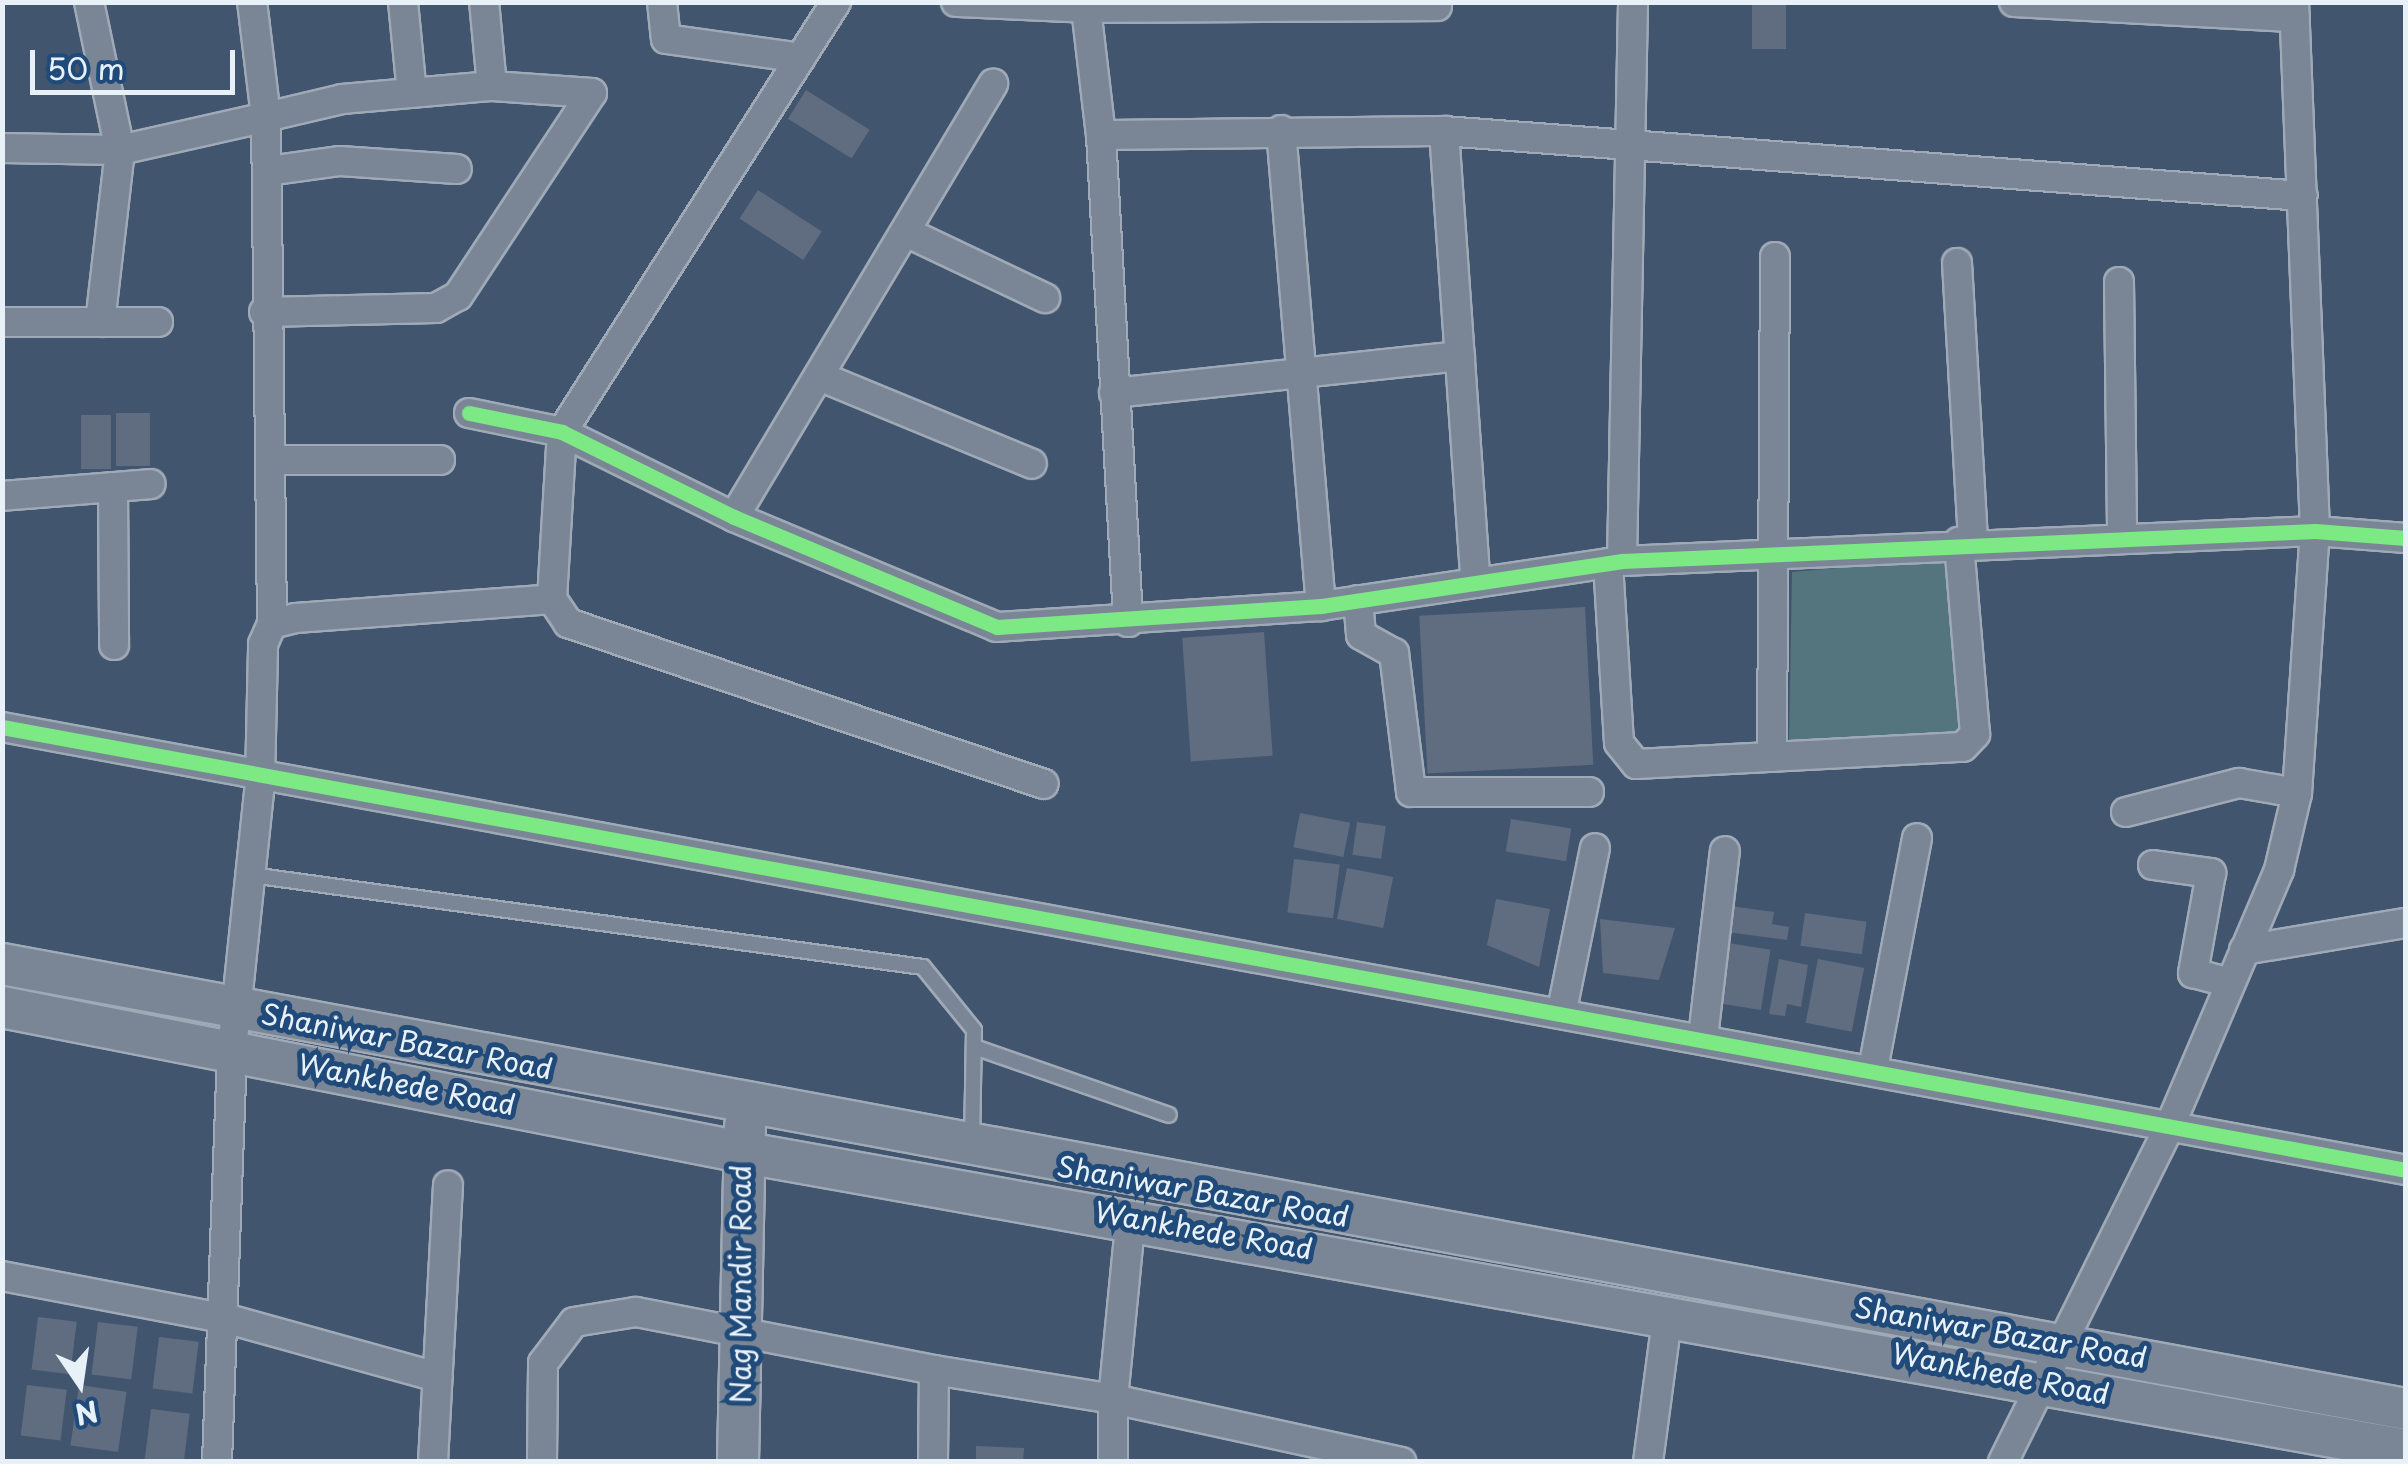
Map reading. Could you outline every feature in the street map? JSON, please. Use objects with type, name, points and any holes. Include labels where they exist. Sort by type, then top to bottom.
[{"type":"main road","name":"Shaniwar Bazar Road","points":[[2,964],[971,1150],[2060,1342],[2406,1408]]},
{"type":"main road","name":"Wankhede Road","points":[[2,1006],[741,1152],[1131,1216],[1668,1312],[2406,1450]]},
{"type":"main road","name":"Nag Mandir Road","points":[[738,1462],[741,1152],[748,1106]]},
{"type":"street","points":[[89,2],[120,150],[100,322]]},
{"type":"street","points":[[217,1462],[228,1319],[232,1049],[260,781],[263,644],[272,624],[271,460],[264,312],[268,171],[266,117],[252,2]]},
{"type":"street","points":[[403,2],[412,93]]},
{"type":"street","points":[[484,2],[492,86]]},
{"type":"street","points":[[662,2],[666,39],[801,58]]},
{"type":"street","points":[[836,2],[562,432],[552,599],[568,623],[1044,784]]},
{"type":"street","points":[[956,2],[1086,8],[1437,6]]},
{"type":"street","points":[[1633,2],[1615,562],[1625,757],[1772,757],[1971,741],[1957,263]]},
{"type":"street","points":[[2003,1462],[2040,1380],[2172,1121],[2244,950],[2297,793],[2315,531],[2294,10],[2014,2]]},
{"type":"street","points":[[1086,8],[1101,135],[1128,622]]},
{"type":"street","points":[[734,517],[993,84]]},
{"type":"street","points":[[2,148],[120,150],[266,117],[412,93],[492,86],[587,86],[592,93],[458,296],[436,308],[264,312]]},
{"type":"street","points":[[1281,130],[1297,370],[1320,606]]},
{"type":"street","points":[[1101,135],[1444,131],[1627,148],[2303,196]]},
{"type":"street","points":[[1444,131],[1476,583]]},
{"type":"street","points":[[268,171],[340,161],[457,169]]},
{"type":"street","points":[[906,232],[1045,298]]},
{"type":"street","points":[[1772,757],[1777,553],[1775,257]]},
{"type":"street","points":[[2119,282],[2122,539]]},
{"type":"street","points":[[2,322],[158,322]]},
{"type":"street","points":[[1114,393],[1297,370],[1460,356]]},
{"type":"street","points":[[819,376],[1032,464]]},
{"type":"street","points":[[469,413],[562,432],[734,517],[997,627],[1128,622],[1320,606],[1615,562],[1966,542],[2315,531],[2406,538]]},
{"type":"street","points":[[271,460],[440,460]]},
{"type":"street","points":[[2,496],[151,484]]},
{"type":"street","points":[[113,488],[114,645]]},
{"type":"street","points":[[272,624],[552,599]]},
{"type":"street","points":[[1358,600],[1361,636],[1394,653],[1411,792],[1588,792]]},
{"type":"street","points":[[2,727],[260,781],[538,822],[2172,1121],[2406,1170]]},
{"type":"street","points":[[2126,812],[2239,783],[2297,793]]},
{"type":"street","points":[[1873,1069],[1917,838]]},
{"type":"street","points":[[1562,1010],[1595,848]]},
{"type":"street","points":[[1703,1037],[1726,851]]},
{"type":"street","points":[[2153,865],[2211,873],[2193,974],[2230,983]]},
{"type":"street","points":[[2244,950],[2406,923]]},
{"type":"street","points":[[433,1462],[448,1186]]},
{"type":"street","points":[[1113,1462],[1113,1399],[1131,1216]]},
{"type":"street","points":[[2,1276],[228,1319],[438,1377]]},
{"type":"street","points":[[542,1462],[543,1363],[574,1322],[636,1312],[934,1370],[1113,1399],[1401,1462]]},
{"type":"street","points":[[1648,1462],[1668,1312]]},
{"type":"street","points":[[933,1462],[934,1370]]},
{"type":"lane","points":[[250,875],[896,959],[942,980],[977,1048],[971,1150]]},
{"type":"lane","points":[[977,1048],[1168,1115]]},
{"type":"green space","points":[[1947,558],[1966,706],[1961,735],[1789,743],[1792,572]]},
{"type":"building","points":[[1752,3],[1786,3],[1786,49],[1752,49]]},
{"type":"building","points":[[806,90],[870,130],[852,159],[788,119]]},
{"type":"building","points":[[758,190],[822,231],[803,260],[739,219]]},
{"type":"building","points":[[116,413],[150,413],[150,466],[116,466]]},
{"type":"building","points":[[81,415],[111,415],[111,469],[81,469]]},
{"type":"building","points":[[1585,607],[1593,765],[1427,773],[1419,616]]},
{"type":"building","points":[[1264,632],[1273,756],[1191,761],[1182,638]]},
{"type":"building","points":[[1300,813],[1350,823],[1343,857],[1293,847]]},
{"type":"building","points":[[1511,819],[1571,829],[1566,861],[1506,852]]},
{"type":"building","points":[[1357,822],[1386,826],[1381,859],[1352,855]]},
{"type":"building","points":[[1294,859],[1340,865],[1333,918],[1287,913]]},
{"type":"building","points":[[1347,868],[1393,877],[1383,928],[1337,919]]},
{"type":"building","points":[[1496,899],[1550,909],[1539,967],[1487,945]]},
{"type":"building","points":[[1730,906],[1774,912],[1772,924],[1789,927],[1787,940],[1726,932]]},
{"type":"building","points":[[1805,913],[1866,922],[1862,954],[1800,946]]},
{"type":"building","points":[[1600,919],[1675,928],[1659,980],[1603,973]]},
{"type":"building","points":[[1728,943],[1770,950],[1761,1010],[1718,1003]]},
{"type":"building","points":[[1779,959],[1808,965],[1801,1007],[1787,1004],[1785,1016],[1769,1014]]},
{"type":"building","points":[[1818,959],[1864,968],[1852,1032],[1806,1023]]},
{"type":"building","points":[[38,1317],[77,1322],[70,1374],[32,1370]]},
{"type":"building","points":[[98,1322],[138,1327],[131,1379],[92,1375]]},
{"type":"building","points":[[159,1337],[199,1342],[192,1393],[153,1389]]},
{"type":"building","points":[[27,1385],[67,1390],[60,1440],[21,1436]]},
{"type":"building","points":[[79,1385],[127,1392],[118,1452],[71,1445]]},
{"type":"building","points":[[151,1409],[190,1414],[184,1462],[145,1461]]},
{"type":"building","points":[[976,1446],[1024,1448],[1023,1462],[976,1462]]},
{"type":"cycle path","points":[[469,413],[562,432],[734,517],[997,627],[1321,606],[1622,561],[2315,531],[2406,538]]},
{"type":"cycle path","points":[[2,727],[2406,1170]]}]
